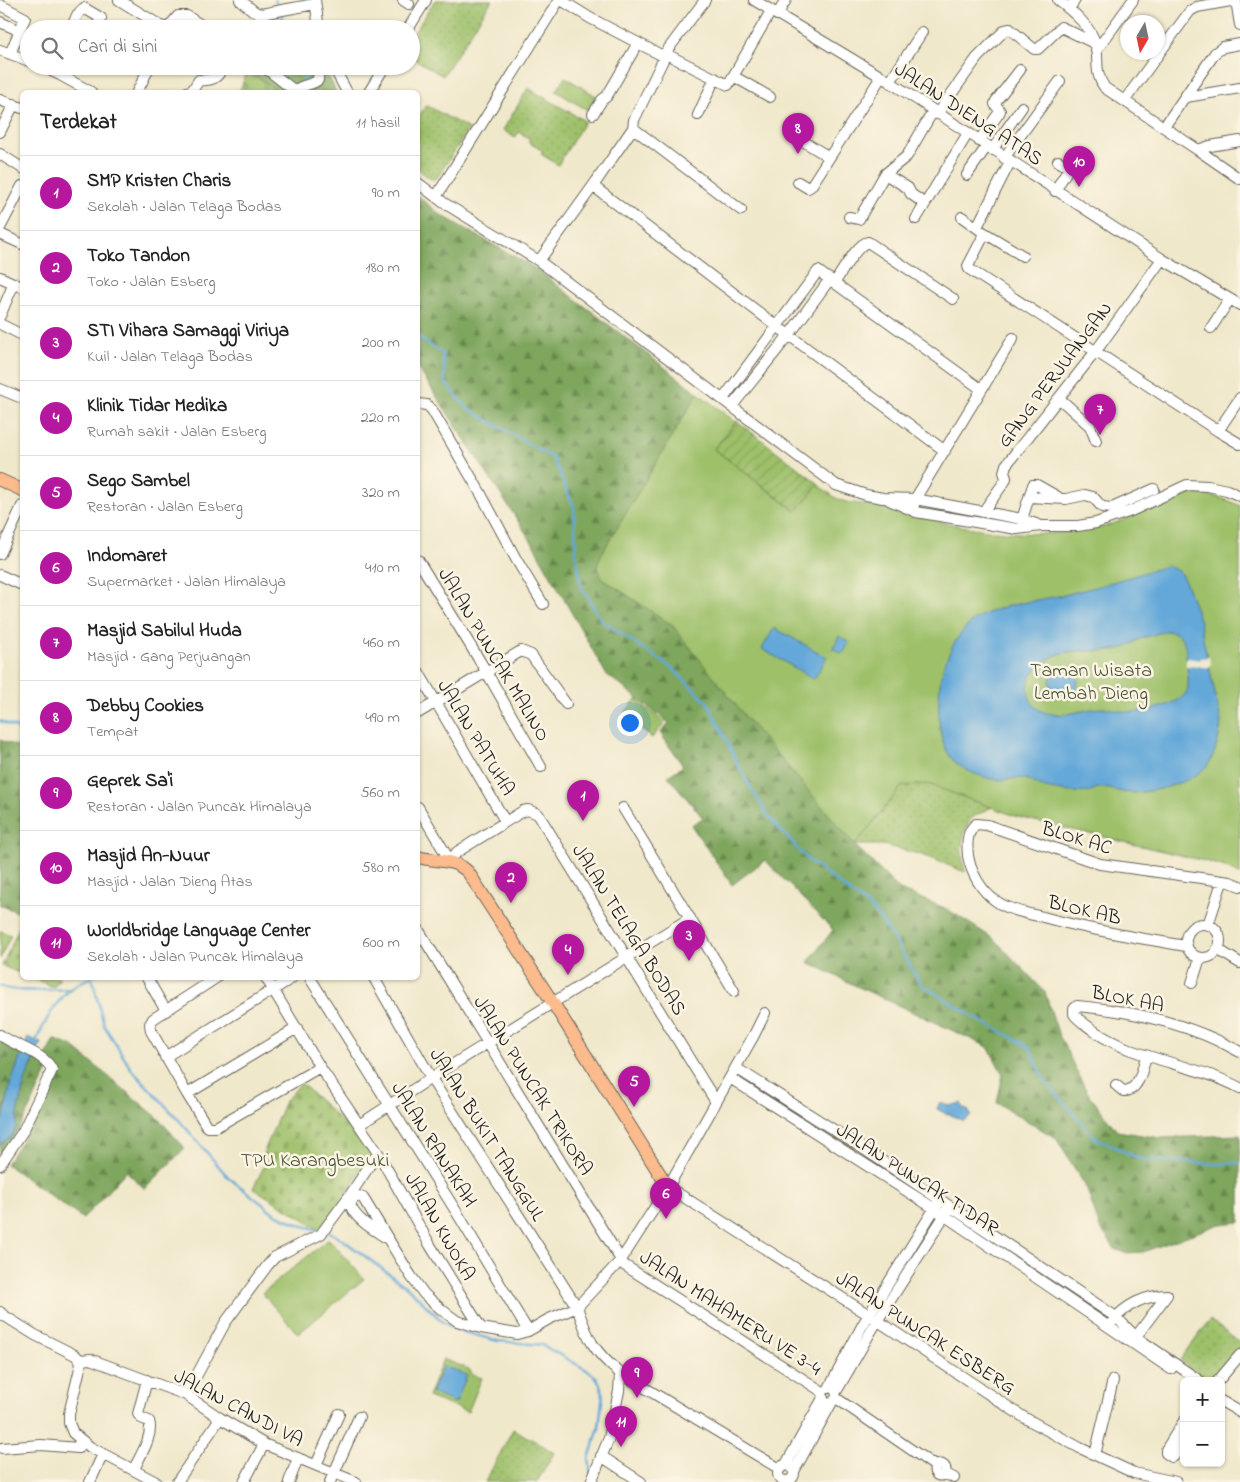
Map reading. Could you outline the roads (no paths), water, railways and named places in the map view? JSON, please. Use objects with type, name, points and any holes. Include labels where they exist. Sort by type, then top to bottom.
[{"type":"main road","points":[[0,480],[20,489]]},
{"type":"main road","points":[[420,861],[450,861],[462,866],[468,872],[668,1186]]},
{"type":"street","points":[[120,0],[152,20]]},
{"type":"street","points":[[240,0],[255,12],[265,14],[315,2],[317,20]]},
{"type":"street","points":[[414,20],[426,0]]},
{"type":"street","points":[[436,197],[560,0],[663,56],[670,56],[728,85],[774,13],[786,0]]},
{"type":"street","points":[[539,261],[633,128],[634,120],[663,60],[663,56],[705,0]]},
{"type":"street","name":"JALAN DIENG ATAS","points":[[754,0],[885,80],[1162,259],[1236,300]]},
{"type":"street","points":[[1058,0],[1086,26],[1096,48],[1097,70],[1100,81],[1105,88],[1126,100],[1240,179]]},
{"type":"street","points":[[1069,9],[1075,0]]},
{"type":"street","points":[[1096,48],[1133,0]]},
{"type":"street","points":[[1126,100],[1190,11],[1197,7],[1236,0],[1240,25]]},
{"type":"street","points":[[0,5],[25,18],[24,20]]},
{"type":"street","points":[[75,20],[84,8],[101,18],[100,20]]},
{"type":"street","points":[[174,20],[184,15],[192,20]]},
{"type":"street","points":[[0,22],[20,31],[5,52],[20,58]]},
{"type":"street","points":[[849,218],[859,219],[885,174],[907,156],[935,113],[977,58],[1006,30],[1010,29],[1034,49],[1038,49],[1061,28],[1096,48]]},
{"type":"street","points":[[798,182],[810,187],[829,157],[922,32]]},
{"type":"street","points":[[593,114],[607,96],[638,43]]},
{"type":"street","points":[[1164,127],[1215,53],[1223,47],[1240,44]]},
{"type":"street","points":[[986,146],[1000,111],[995,104],[996,101],[1020,70]]},
{"type":"street","points":[[63,75],[77,89]]},
{"type":"street","points":[[138,90],[146,75]]},
{"type":"street","points":[[193,90],[199,80],[209,82],[217,75]]},
{"type":"street","points":[[275,75],[297,90],[318,80],[318,75]]},
{"type":"street","points":[[337,75],[346,90]]},
{"type":"street","points":[[371,90],[380,75]]},
{"type":"street","points":[[733,76],[770,97]]},
{"type":"street","points":[[698,115],[715,78]]},
{"type":"street","points":[[1060,81],[1007,160],[980,230],[982,239],[968,266],[969,269],[1240,444]]},
{"type":"street","points":[[1186,96],[1240,88]]},
{"type":"street","points":[[0,100],[18,106],[0,132]]},
{"type":"street","points":[[967,175],[986,146],[1022,107]]},
{"type":"street","points":[[633,128],[741,210]]},
{"type":"street","points":[[916,219],[968,134]]},
{"type":"street","points":[[798,138],[829,157]]},
{"type":"street","points":[[1198,150],[1240,141]]},
{"type":"street","points":[[0,154],[20,167]]},
{"type":"street","points":[[1056,191],[1068,169],[1068,167],[1058,161]]},
{"type":"street","points":[[885,174],[908,188],[911,194],[925,204]]},
{"type":"street","points":[[420,185],[436,197],[539,261],[836,485],[856,493],[883,498],[915,499],[983,512],[1041,526],[1058,527],[1096,523],[1131,511],[1187,485],[1208,486],[1227,490],[1240,496]]},
{"type":"street","points":[[593,186],[944,451]]},
{"type":"street","points":[[0,228],[20,190]]},
{"type":"street","points":[[962,217],[1022,256]]},
{"type":"street","points":[[0,234],[20,243]]},
{"type":"street","points":[[732,406],[862,244],[868,242],[953,298]]},
{"type":"street","name":"GANG PERJUANGAN","points":[[983,512],[1005,481],[1004,472],[1006,465],[1096,352],[1162,259]]},
{"type":"street","points":[[723,399],[816,273],[820,272],[981,389]]},
{"type":"street","points":[[0,277],[18,285],[0,316]]},
{"type":"street","points":[[1211,328],[1236,300]]},
{"type":"street","points":[[0,324],[20,334]]},
{"type":"street","points":[[912,510],[915,499],[1013,338]]},
{"type":"street","points":[[0,389],[20,397]]},
{"type":"street","points":[[1218,431],[1240,398]]},
{"type":"street","points":[[1060,399],[1090,426],[1096,441]]},
{"type":"street","points":[[420,404],[427,405],[432,410],[543,604]]},
{"type":"street","points":[[883,498],[912,510],[1017,529],[1026,522],[1031,497],[1060,499],[1088,495],[1102,507],[1112,508],[1154,489]]},
{"type":"street","points":[[0,554],[20,510]]},
{"type":"street","name":"JALAN PUNCAK MALINO","points":[[420,563],[486,671],[541,767]]},
{"type":"street","points":[[0,575],[20,584]]},
{"type":"street","points":[[420,712],[517,652],[529,653],[566,704]]},
{"type":"street","name":"JALAN PATUHA","points":[[420,674],[505,821]]},
{"type":"street","points":[[623,808],[734,991]]},
{"type":"street","points":[[420,810],[450,861]]},
{"type":"street","name":"JALAN TELAGA BODAS","points":[[450,861],[457,852],[505,821],[528,810],[538,814],[716,1102]]},
{"type":"street","name":"BLOK AC","points":[[982,888],[976,879],[969,861],[967,848],[969,833],[972,827],[980,824],[1003,830],[1034,843],[1100,864],[1230,882],[1240,886]]},
{"type":"street","points":[[1208,925],[1222,882]]},
{"type":"street","name":"BLOK AB","points":[[982,888],[996,902],[1020,911],[1112,934],[1186,946]]},
{"type":"street","points":[[360,1125],[431,1078],[690,918]]},
{"type":"street","points":[[1198,925],[1208,925],[1218,934],[1220,943],[1211,956],[1200,958],[1192,954],[1186,946],[1186,938],[1190,930],[1198,925]]},
{"type":"street","name":"JALAN PUNCAK TRIKORA","points":[[420,932],[621,1260]]},
{"type":"street","points":[[1217,949],[1240,963]]},
{"type":"street","points":[[1192,983],[1200,958]]},
{"type":"street","points":[[148,980],[166,1011]]},
{"type":"street","points":[[213,980],[154,1019],[150,1027],[165,1057],[208,1127],[216,1127],[320,1067]]},
{"type":"street","name":"JALAN KWOKA","points":[[267,980],[320,1067],[378,1153],[430,1245],[481,1328]]},
{"type":"street","points":[[165,1057],[289,980]]},
{"type":"street","name":"JALAN RANAKAH","points":[[311,980],[459,1216],[528,1331]]},
{"type":"street","name":"JALAN BUKIT TANGGUL","points":[[375,980],[431,1078],[577,1307],[587,1336],[603,1359],[620,1373],[785,1476]]},
{"type":"street","name":"BLOK AA","points":[[1240,1052],[1200,1032],[1168,1023],[1099,1008],[1077,1006],[1074,1009],[1074,1014],[1078,1019],[1123,1048],[1208,1073],[1240,1088]]},
{"type":"street","points":[[388,1239],[424,1294],[457,1321],[481,1328],[517,1334],[528,1331],[549,1319],[577,1307],[621,1260],[668,1186],[736,1068],[765,1013]]},
{"type":"street","points":[[187,1094],[297,1028]]},
{"type":"street","points":[[0,1035],[18,1047],[41,1057],[48,1062],[52,1070],[23,1131],[0,1165]]},
{"type":"street","points":[[1116,1085],[1123,1091],[1132,1089],[1141,1076],[1146,1056]]},
{"type":"street","name":"JALAN PUNCAK TIDAR","points":[[736,1068],[855,1157],[938,1204]]},
{"type":"street","name":"JALAN PUNCAK TIDAR","points":[[730,1078],[861,1148],[1109,1326],[1193,1377]]},
{"type":"street","points":[[855,1157],[861,1148]]},
{"type":"street","points":[[186,1395],[226,1323],[271,1262],[275,1257],[323,1231],[378,1153]]},
{"type":"street","name":"JALAN PUNCAK ESBERG","points":[[668,1186],[1025,1418],[1134,1473],[1176,1482]]},
{"type":"street","points":[[785,1476],[938,1204]]},
{"type":"street","points":[[873,1318],[948,1211]]},
{"type":"street","name":"JALAN PUNCAK TIDAR","points":[[948,1211],[1116,1317],[1133,1340],[1184,1377]]},
{"type":"street","name":"JALAN MAHAMERU VE 3-4","points":[[621,1260],[624,1265],[830,1395],[935,1466],[934,1470],[938,1474],[949,1476]]},
{"type":"street","points":[[1109,1326],[1122,1310],[1141,1300],[1156,1295],[1167,1295],[1133,1340]]},
{"type":"street","name":"JALAN CANDI VA","points":[[0,1312],[16,1324],[75,1355],[80,1360],[90,1359],[186,1395],[264,1444],[316,1464],[333,1477],[356,1482]]},
{"type":"street","points":[[1220,1377],[1240,1355]]},
{"type":"street","points":[[80,1360],[81,1364],[69,1414],[69,1423],[73,1433],[80,1440],[103,1454],[134,1469],[145,1479],[156,1482]]},
{"type":"street","points":[[592,1479],[609,1438],[619,1391],[620,1373]]},
{"type":"street","points":[[134,1469],[145,1447],[150,1427],[149,1421],[138,1414],[147,1380]]},
{"type":"street","points":[[1095,1455],[1113,1380]]},
{"type":"street","points":[[1225,1396],[1240,1405]]},
{"type":"street","points":[[1225,1403],[1240,1412]]},
{"type":"street","points":[[316,1464],[339,1414]]},
{"type":"street","points":[[333,1477],[359,1417]]},
{"type":"street","points":[[177,1482],[220,1418]]},
{"type":"street","points":[[1180,1427],[1166,1453],[1172,1457],[1180,1446]]},
{"type":"street","points":[[2,1448],[41,1445],[78,1448],[80,1440]]},
{"type":"street","points":[[244,1482],[264,1444]]},
{"type":"street","points":[[90,1482],[103,1454]]},
{"type":"street","points":[[602,1456],[641,1482]]},
{"type":"street","points":[[289,1482],[298,1458]]},
{"type":"water","points":[[1167,566],[1179,571],[1186,583],[1199,619],[1221,722],[1214,753],[1204,769],[1185,781],[1151,791],[1131,793],[1099,788],[1088,792],[1078,792],[1043,787],[1022,778],[999,780],[986,778],[965,769],[953,760],[945,747],[940,730],[941,676],[947,657],[957,639],[970,624],[986,613],[997,609],[1081,591]],"holes":[[[1170,631],[1182,638],[1186,651],[1188,685],[1186,693],[1182,698],[1152,709],[1127,712],[1097,708],[1069,714],[1047,713],[1038,709],[1031,701],[1028,691],[1030,678],[1049,659],[1066,652],[1114,650],[1125,647],[1140,639]]]},
{"type":"water","points":[[774,628],[827,657],[814,679],[762,649]]},
{"type":"water","points":[[839,636],[849,642],[844,652],[841,653],[833,648]]},
{"type":"water","points":[[1064,668],[1074,672],[1078,682],[1074,692],[1064,696],[1054,692],[1050,682],[1054,672]]},
{"type":"water","points":[[28,1037],[41,1043],[25,1081],[18,1109],[16,1128],[11,1137],[0,1144],[0,1122],[4,1117],[10,1085]]},
{"type":"water","points":[[940,1102],[949,1106],[961,1103],[971,1116],[963,1121],[946,1114],[937,1109]]},
{"type":"water","points":[[443,1366],[467,1375],[456,1403],[431,1393]]},
{"type":"waterway","points":[[275,0],[279,9]]},
{"type":"waterway","points":[[281,14],[283,20]]},
{"type":"waterway","points":[[302,75],[305,82]]},
{"type":"waterway","points":[[420,338],[443,354],[445,382],[467,408],[553,458],[574,507],[576,553],[581,586],[601,620],[672,668],[708,703],[745,778],[768,816],[807,859],[874,911],[890,933],[921,984],[977,1019],[1030,1048],[1044,1080],[1094,1137],[1140,1159],[1215,1164],[1240,1163]]},
{"type":"waterway","points":[[0,721],[20,731]]},
{"type":"waterway","points":[[35,1043],[59,1002],[69,990],[86,980]]},
{"type":"waterway","points":[[93,980],[104,1025],[131,1069],[178,1119],[228,1177],[275,1214],[303,1226],[320,1230]]},
{"type":"waterway","points":[[0,986],[15,990],[70,989]]},
{"type":"waterway","points":[[325,1231],[343,1240],[408,1288],[443,1322],[456,1330],[498,1341],[542,1345],[587,1370],[597,1378],[603,1392],[599,1428],[589,1458],[591,1475]]},
{"type":"place","name":"Debby Cookies","points":[[798,154]]},
{"type":"place","name":"Masjid An-Nuur","points":[[1079,187]]},
{"type":"place","name":"Masjid Sabilul Huda","points":[[1100,435]]},
{"type":"place","name":"SMP Kristen Charis","points":[[583,821]]},
{"type":"place","name":"Toko Tandon","points":[[511,903]]},
{"type":"place","name":"STI Vihara Samaggi Viriya","points":[[689,961]]},
{"type":"place","name":"Klinik Tidar Medika","points":[[568,975]]},
{"type":"place","name":"Sego Sambel","points":[[634,1107]]},
{"type":"place","name":"Indomaret","points":[[666,1219]]},
{"type":"place","name":"Geprek Sa'i","points":[[637,1398]]},
{"type":"place","name":"Worldbridge Language Center","points":[[621,1447]]},
{"type":"park label","name":"Taman Wisata Lembah Dieng","points":[[1091,680]]},
{"type":"park label","name":"TPU Karangbesuki","points":[[315,1159]]}]
